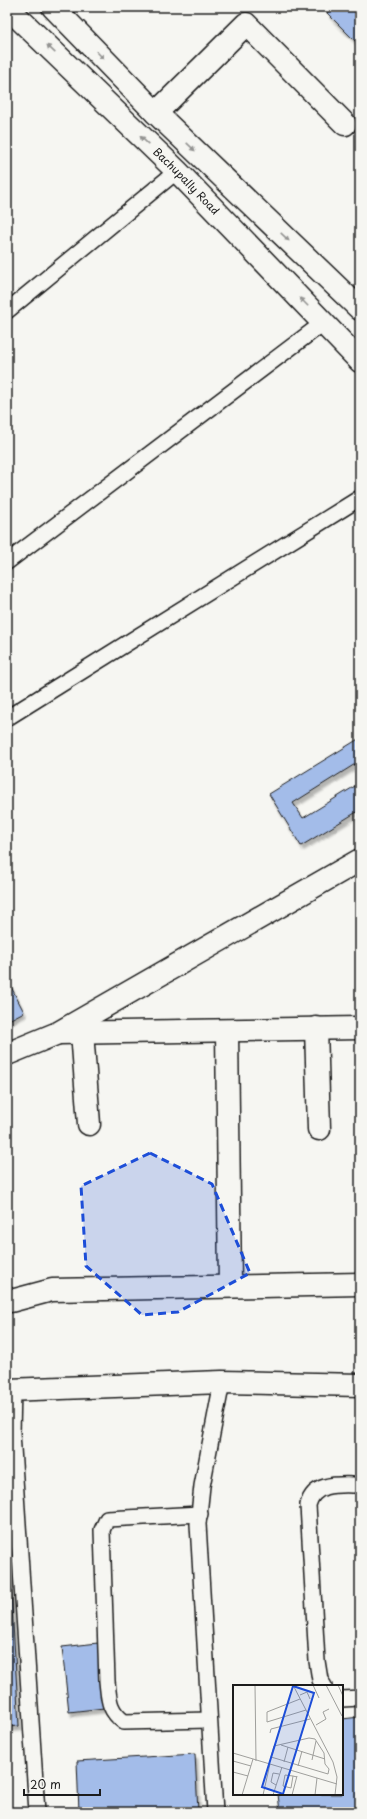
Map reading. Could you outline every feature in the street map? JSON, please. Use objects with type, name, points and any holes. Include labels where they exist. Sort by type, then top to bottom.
[{"type":"street","name":"Bachupally Road","points":[[7,7],[176,171],[360,361]]},
{"type":"street","points":[[53,7],[156,113],[360,309]]},
{"type":"street","points":[[156,113],[246,24],[345,124]]},
{"type":"street","points":[[7,1054],[58,1033],[360,860]]},
{"type":"street","points":[[316,1028],[319,1129]]},
{"type":"street","points":[[58,1033],[360,1028]]},
{"type":"street","points":[[227,1031],[230,1286]]},
{"type":"street","points":[[82,1032],[89,1124]]},
{"type":"street","points":[[7,1298],[11,1301],[52,1290],[360,1284]]},
{"type":"street","points":[[10,1390],[222,1382],[360,1385]]},
{"type":"lane","points":[[7,311],[176,171]]},
{"type":"lane","points":[[7,562],[324,323]]},
{"type":"lane","points":[[7,718],[360,498]]},
{"type":"lane","points":[[214,1812],[198,1524],[202,1486],[222,1382]]},
{"type":"lane","points":[[10,1390],[37,1812]]},
{"type":"lane","points":[[323,1685],[320,1680],[317,1661],[308,1505],[310,1498],[315,1491],[326,1485],[360,1485]]},
{"type":"lane","points":[[200,1514],[107,1518],[102,1530],[107,1681],[110,1706],[115,1716],[124,1722],[209,1720]]},
{"type":"lane","points":[[343,1699],[360,1698]]},
{"type":"highlighted area","points":[[150,1153],[212,1184],[250,1273],[178,1312],[142,1315],[86,1266],[81,1186]]},
{"type":"building","points":[[333,7],[360,7],[360,37],[355,41],[327,13]]},
{"type":"building","points":[[360,738],[360,761],[293,803],[303,818],[360,783],[360,810],[301,846],[269,794]]},
{"type":"building","points":[[7,979],[24,1012],[7,1021]]},
{"type":"building","points":[[7,1555],[9,1555],[19,1726],[7,1727]]},
{"type":"building","points":[[98,1643],[104,1708],[69,1712],[62,1647]]},
{"type":"building","points":[[360,1717],[360,1812],[280,1812],[278,1795],[343,1795],[343,1719]]},
{"type":"building","points":[[195,1754],[198,1812],[79,1812],[77,1761]]}]
